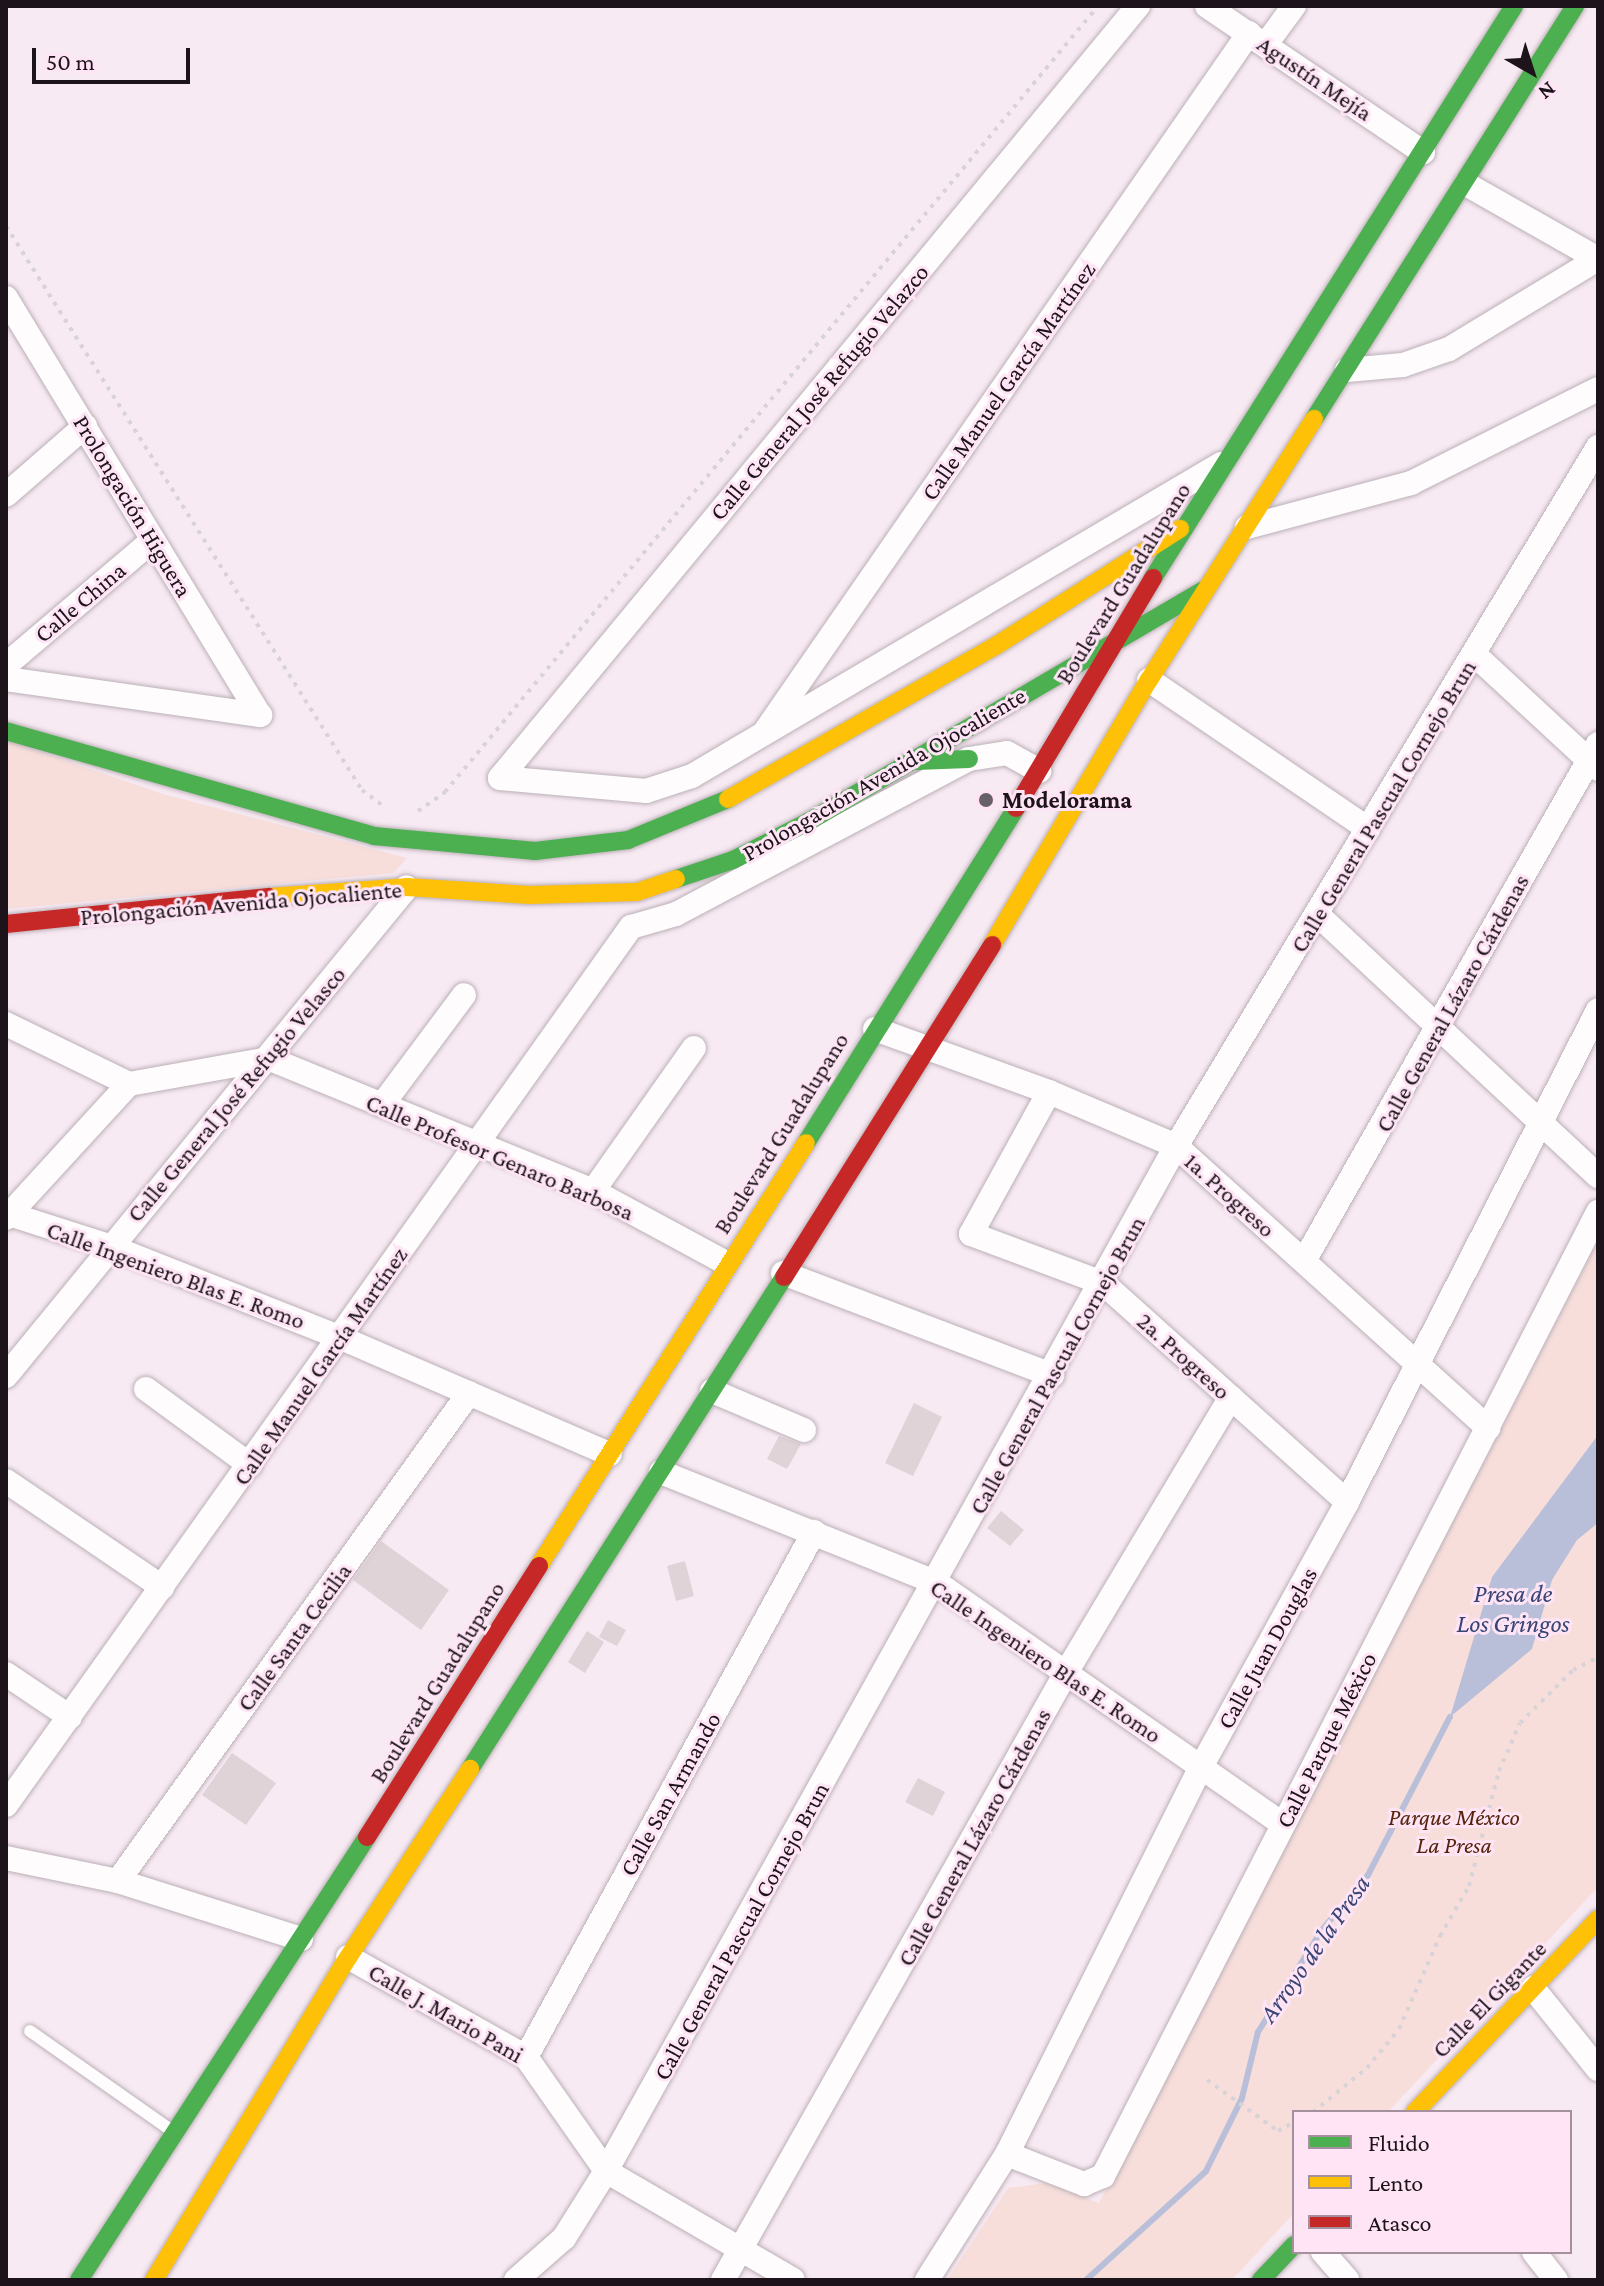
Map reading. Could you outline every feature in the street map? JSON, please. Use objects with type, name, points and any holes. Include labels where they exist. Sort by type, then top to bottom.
[{"type":"main road","name":"Boulevard Guadalupano","points":[[79,2280],[178,2135],[610,1454],[726,1263],[1039,771],[1112,643],[1514,6]]},
{"type":"main road","points":[[154,2280],[348,1957],[661,1472],[783,1273],[1017,905],[1141,665],[1214,584],[1575,6]]},
{"type":"main road","name":"Prolongación Avenida Ojocaliente","points":[[6,731],[374,836],[415,843],[535,851],[628,840],[733,797],[997,645],[1110,570],[1188,525]]},
{"type":"main road","points":[[1110,570],[1142,597],[1141,665]]},
{"type":"main road","name":"Prolongación Avenida Ojocaliente","points":[[6,924],[195,902],[407,887],[530,895],[637,892],[733,860],[912,761],[1214,584]]},
{"type":"main road","points":[[912,761],[969,759]]},
{"type":"main road","name":"Calle El Gigante","points":[[1420,2110],[1598,1919]]},
{"type":"main road","points":[[1261,2280],[1292,2247]]},
{"type":"street","name":"Calle General José Refugio Velazco","points":[[718,762],[683,780],[646,791],[500,778],[1138,6]]},
{"type":"street","name":"Agustín Mejía","points":[[1207,6],[1423,152]]},
{"type":"street","name":"Calle Manuel García Martínez","points":[[766,730],[1257,38],[1294,6]]},
{"type":"street","points":[[1347,370],[1403,365],[1449,349],[1522,309],[1597,259],[1466,184]]},
{"type":"street","name":"Prolongación Higuera","points":[[6,679],[260,715],[85,426],[10,312]]},
{"type":"street","points":[[1247,527],[1411,483],[1598,389]]},
{"type":"street","points":[[6,495],[85,426]]},
{"type":"street","name":"Calle General Pascual Cornejo Brun","points":[[516,2280],[564,2238],[606,2171],[937,1583],[1176,1146],[1598,447]]},
{"type":"street","points":[[733,797],[718,762],[766,730],[1228,460]]},
{"type":"street","name":"Calle China","points":[[6,665],[153,540]]},
{"type":"street","points":[[1474,654],[1595,758]]},
{"type":"street","points":[[1141,665],[1368,829]]},
{"type":"street","points":[[969,759],[1007,753],[1039,771]]},
{"type":"street","name":"Calle General Lázaro Cárdenas","points":[[1304,1261],[1595,758]]},
{"type":"street","name":"Calle Manuel García Martínez","points":[[6,1805],[631,927],[676,914],[969,759]]},
{"type":"street","name":"Calle General José Refugio Velasco","points":[[6,1376],[109,1246],[270,1059],[407,887]]},
{"type":"street","points":[[1318,915],[1598,1176]]},
{"type":"street","points":[[382,1105],[464,995]]},
{"type":"street","name":"Calle Juan Douglas","points":[[927,2280],[1007,2154],[1201,1767],[1347,1502],[1598,1010]]},
{"type":"street","points":[[6,1024],[129,1084],[270,1059]]},
{"type":"street","name":"1a. Progreso","points":[[875,1029],[927,1045],[1049,1092],[1176,1146],[1488,1428]]},
{"type":"street","points":[[593,1191],[694,1048]]},
{"type":"street","name":"Calle Profesor Genaro Barbosa","points":[[270,1059],[593,1191],[726,1263]]},
{"type":"street","points":[[7,1216],[129,1084]]},
{"type":"street","name":"2a. Progreso","points":[[1049,1092],[971,1234],[1103,1283],[1347,1502]]},
{"type":"street","name":"Calle Parque México","points":[[1007,2154],[1084,2184],[1103,2176],[1598,1212]]},
{"type":"street","name":"Calle Ingeniero Blas E. Romo","points":[[7,1216],[109,1246],[339,1337],[610,1454]]},
{"type":"street","points":[[783,1273],[1052,1375]]},
{"type":"street","points":[[146,1389],[250,1465]]},
{"type":"street","points":[[712,1391],[804,1430]]},
{"type":"street","name":"Calle Santa Cecilia","points":[[118,1881],[469,1393]]},
{"type":"street","name":"Calle General Lázaro Cárdenas","points":[[723,2280],[743,2251],[1067,1671],[1231,1397]]},
{"type":"street","name":"Calle Ingeniero Blas E. Romo","points":[[661,1472],[937,1583],[1282,1824]]},
{"type":"street","points":[[6,1481],[162,1587]]},
{"type":"street","name":"Calle San Armando","points":[[526,2057],[814,1532]]},
{"type":"street","points":[[6,1674],[70,1717]]},
{"type":"street","points":[[6,1858],[118,1881],[301,1939]]},
{"type":"street","name":"Calle J. Mario Pani","points":[[348,1957],[526,2057],[542,2073],[606,2171],[793,2280]]},
{"type":"street","points":[[1533,1988],[1598,2069]]},
{"type":"street","points":[[1325,2254],[1347,2280]]},
{"type":"street","points":[[1536,2254],[1556,2280]]},
{"type":"lane","points":[[30,2031],[178,2135]]},
{"type":"path","points":[[414,812],[425,810],[445,792],[1098,6]]},
{"type":"path","points":[[6,226],[362,790],[376,805],[390,809]]},
{"type":"path","points":[[1315,2110],[1367,2068],[1399,2029],[1440,1936],[1469,1886],[1499,1771],[1520,1723],[1573,1670],[1598,1657]]},
{"type":"path","points":[[1207,2080],[1278,2131],[1292,2123]]},
{"type":"green space","points":[[6,740],[163,794],[407,858],[394,873],[6,909]]},
{"type":"green space","name":"Parque México La Presa","points":[[1598,1242],[1598,1887],[1390,2110],[1292,2110],[1292,2215],[1232,2280],[947,2280],[1008,2188],[1047,2183],[1099,2203]]},
{"type":"water","name":"Presa de Los Gringos","points":[[1598,1435],[1598,1523],[1577,1540],[1552,1580],[1532,1649],[1450,1717],[1492,1577]]},
{"type":"building","points":[[914,1403],[942,1417],[913,1476],[885,1463]]},
{"type":"building","points":[[779,1436],[801,1444],[787,1469],[767,1459]]},
{"type":"building","points":[[1001,1511],[1024,1530],[1010,1546],[987,1528]]},
{"type":"building","points":[[381,1541],[449,1590],[421,1630],[353,1580]]},
{"type":"building","points":[[685,1561],[694,1596],[676,1601],[667,1566]]},
{"type":"building","points":[[608,1620],[626,1630],[617,1646],[599,1637]]},
{"type":"building","points":[[587,1631],[604,1642],[585,1673],[568,1662]]},
{"type":"building","points":[[232,1753],[276,1783],[246,1825],[202,1795]]},
{"type":"building","points":[[918,1778],[945,1792],[933,1816],[905,1802]]},
{"type":"waterway","name":"Arroyo de la Presa","points":[[1086,2280],[1206,2171],[1242,2098],[1258,2032],[1322,1930],[1368,1875],[1450,1717]]},
{"type":"traffic: fast","points":[[1153,578],[1514,6]]},
{"type":"traffic: fast","points":[[1314,419],[1575,6]]},
{"type":"traffic: fast","points":[[676,879],[733,860],[808,822],[1203,590]]},
{"type":"traffic: fast","points":[[6,731],[374,836],[535,851],[628,840],[728,799]]},
{"type":"traffic: fast","points":[[916,761],[969,759]]},
{"type":"traffic: fast","points":[[806,1143],[1016,808]]},
{"type":"traffic: fast","points":[[470,1769],[784,1277]]},
{"type":"traffic: fast","points":[[79,2280],[367,1837]]},
{"type":"traffic: fast","points":[[1261,2280],[1292,2247]]},
{"type":"traffic: slow","points":[[992,945],[1149,680],[1314,419]]},
{"type":"traffic: slow","points":[[728,799],[997,645],[1180,529]]},
{"type":"traffic: slow","points":[[269,897],[407,887],[530,895],[637,892],[676,879]]},
{"type":"traffic: slow","points":[[539,1566],[806,1143]]},
{"type":"traffic: slow","points":[[154,2280],[342,1967],[470,1769]]},
{"type":"traffic: slow","points":[[1417,2110],[1598,1919]]},
{"type":"traffic: jam","points":[[1016,808],[1153,578]]},
{"type":"traffic: jam","points":[[6,924],[269,897]]},
{"type":"traffic: jam","points":[[784,1277],[992,945]]},
{"type":"traffic: jam","points":[[367,1837],[539,1566]]},
{"type":"place","name":"Modelorama","points":[[986,800]]}]
